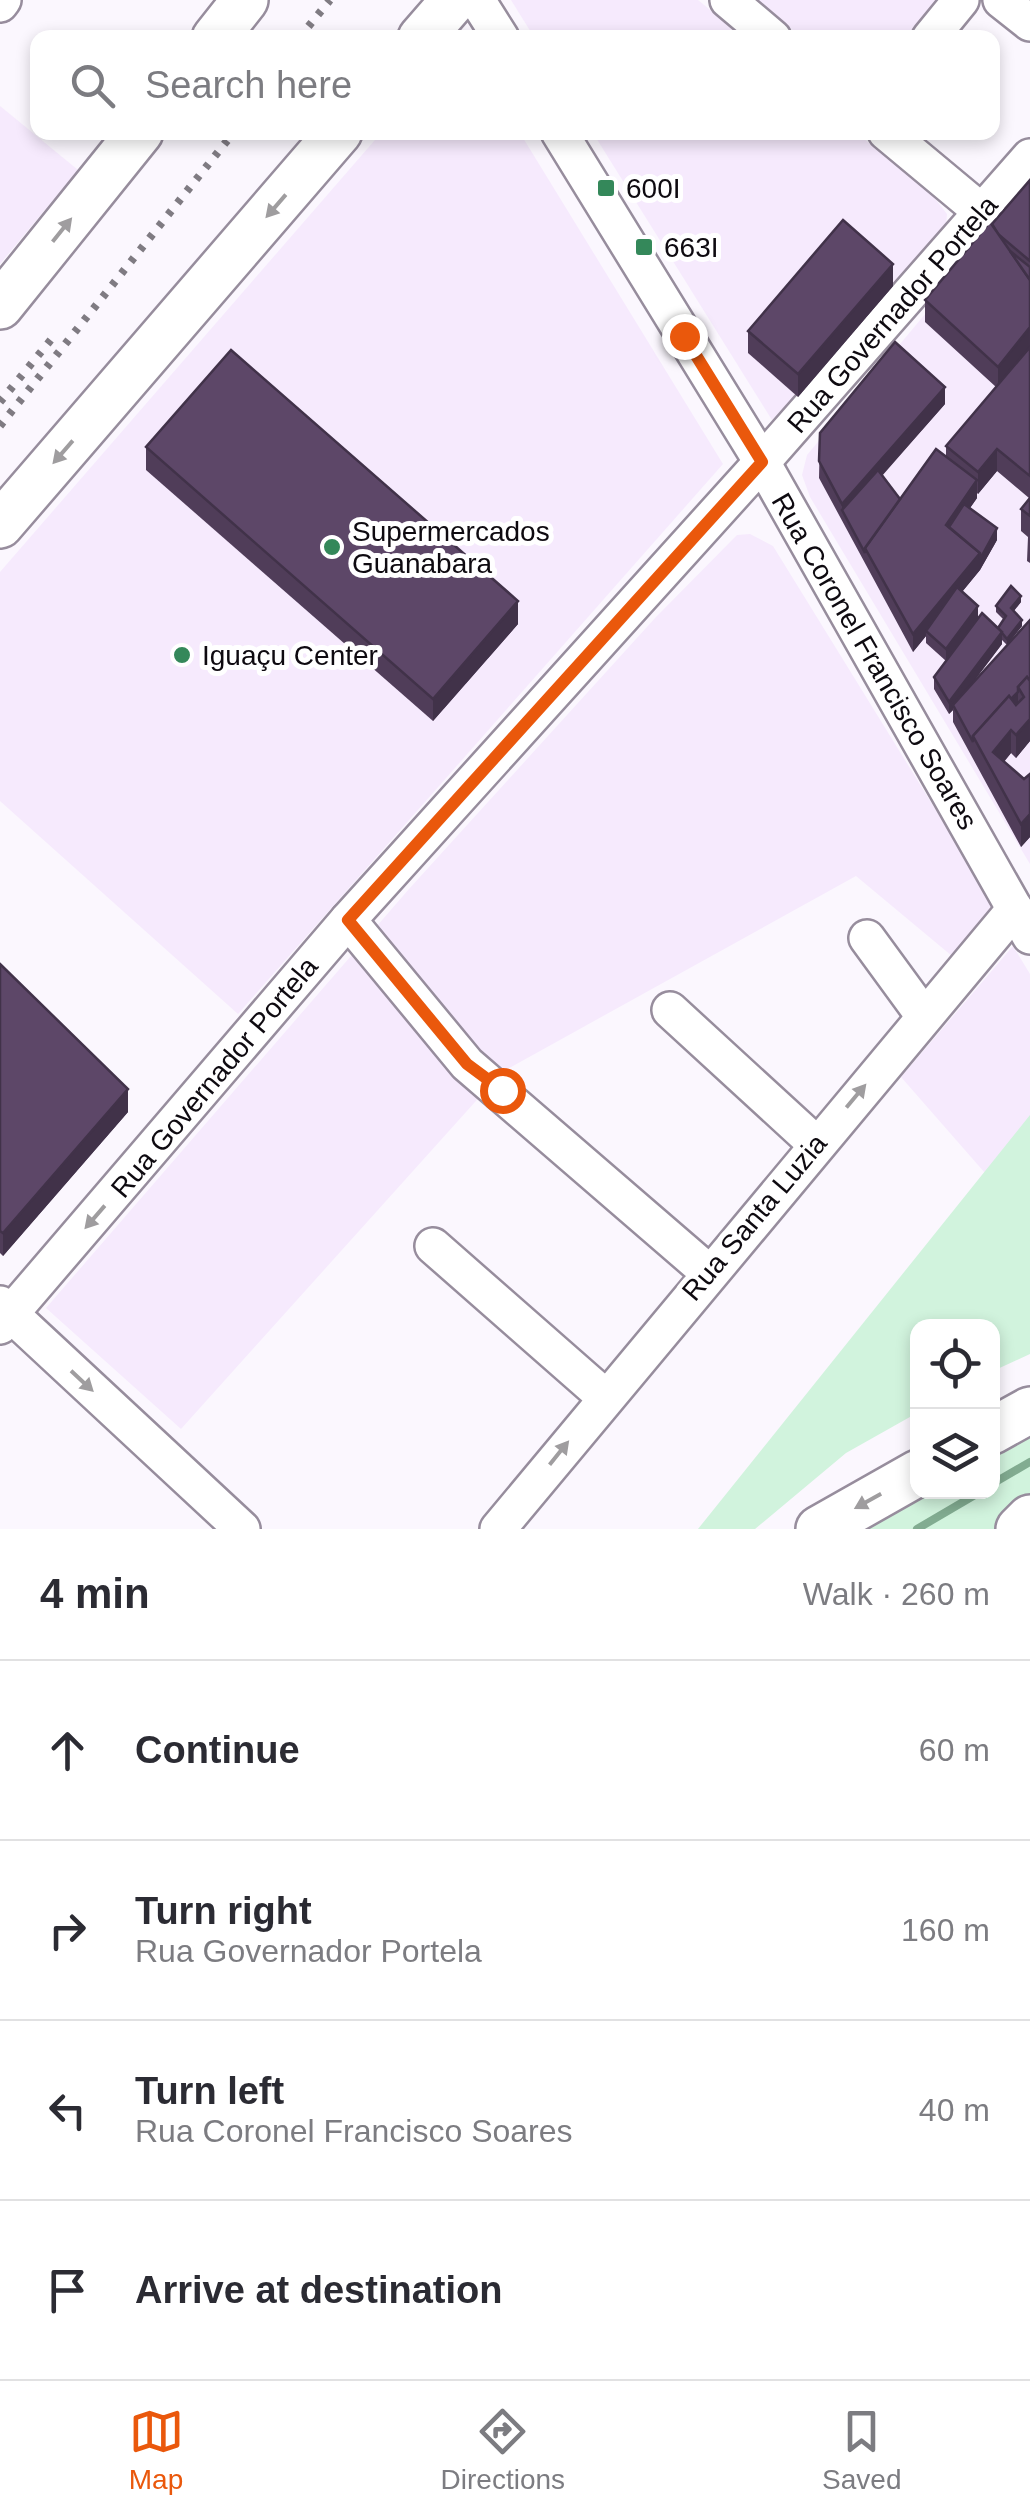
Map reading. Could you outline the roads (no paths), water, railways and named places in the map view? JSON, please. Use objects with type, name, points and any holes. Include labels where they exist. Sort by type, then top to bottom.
[{"type":"main road","points":[[222,30],[245,0]]},
{"type":"main road","points":[[429,30],[454,0]]},
{"type":"main road","points":[[0,306],[134,140]]},
{"type":"main road","points":[[0,525],[332,140]]},
{"type":"main road","points":[[1000,1427],[1030,1410]]},
{"type":"main road","points":[[819,1529],[910,1478]]},
{"type":"main road","points":[[1019,1529],[1030,1518]]},
{"type":"street","points":[[478,0],[495,30]]},
{"type":"street","points":[[728,0],[764,30]]},
{"type":"street","points":[[937,30],[961,0]]},
{"type":"street","points":[[1002,0],[1030,23]]},
{"type":"street","name":"Rua Coronel Francisco Soares","points":[[564,140],[762,462],[1023,923]]},
{"type":"street","points":[[896,140],[982,212]]},
{"type":"street","name":"Rua Governador Portela","points":[[3,1315],[348,920],[762,462],[1030,157]]},
{"type":"street","points":[[348,920],[467,1064],[502,1090],[708,1272]]},
{"type":"street","name":"Rua Santa Luzia","points":[[498,1529],[924,1016],[1023,923]]},
{"type":"street","points":[[867,938],[924,1016]]},
{"type":"street","points":[[670,1010],[816,1144]]},
{"type":"street","points":[[433,1246],[604,1397]]},
{"type":"street","points":[[3,1315],[242,1529]]},
{"type":"waterway","points":[[1000,1479],[1030,1462]]},
{"type":"waterway","points":[[917,1529],[968,1499]]},
{"type":"railway","points":[[306,30],[330,0]]},
{"type":"railway","points":[[0,426],[228,140]]},
{"type":"railway","points":[[0,402],[54,336]]},
{"type":"place","name":"600I","points":[[606,188]]},
{"type":"place","name":"663I","points":[[644,247]]},
{"type":"place","name":"Supermercados Guanabara","points":[[332,547]]},
{"type":"place","name":"Iguaçu Center","points":[[182,655]]}]
